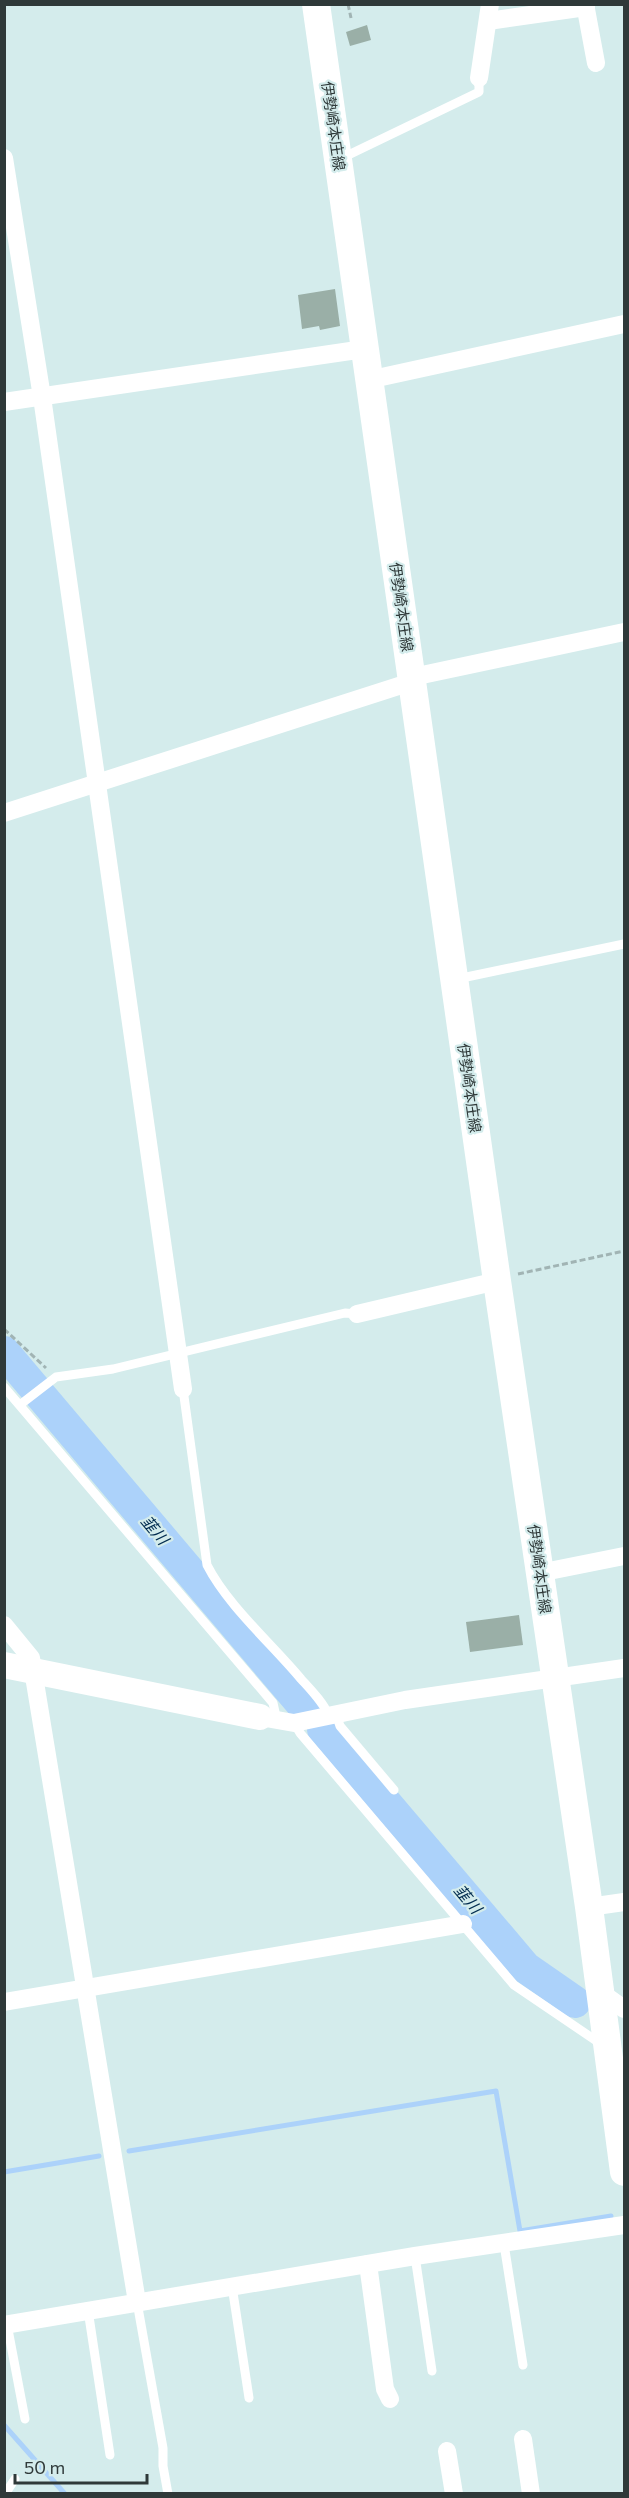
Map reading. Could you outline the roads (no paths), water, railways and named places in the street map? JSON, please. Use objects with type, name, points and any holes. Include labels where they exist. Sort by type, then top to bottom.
[{"type":"main road","name":"伊勢崎本庄線","points":[[316,4],[411,682],[589,1907],[599,1991],[611,2050],[624,2172]]},
{"type":"street","points":[[479,78],[489,13],[586,6],[596,63]]},
{"type":"street","points":[[4,158],[42,397],[183,1389]]},
{"type":"street","points":[[368,380],[624,324]]},
{"type":"street","points":[[4,402],[364,349]]},
{"type":"street","points":[[4,813],[411,682],[422,675],[624,632]]},
{"type":"street","points":[[357,1314],[497,1281]]},
{"type":"street","points":[[539,1573],[624,1556]]},
{"type":"street","points":[[4,1625],[31,1658],[138,2302]]},
{"type":"street","points":[[4,1665],[277,1720],[332,1715],[405,1700],[624,1668]]},
{"type":"street","points":[[589,1907],[624,1902]]},
{"type":"street","points":[[4,2002],[463,1924]]},
{"type":"street","points":[[599,1991],[624,2009]]},
{"type":"street","points":[[6,2324],[415,2256],[624,2225]]},
{"type":"street","points":[[368,2264],[385,2389],[390,2399]]},
{"type":"street","points":[[523,2439],[531,2493]]},
{"type":"street","points":[[447,2451],[454,2493]]},
{"type":"lane","points":[[338,160],[479,92],[479,78]]},
{"type":"lane","points":[[454,980],[624,944]]},
{"type":"lane","points":[[23,1403],[53,1379],[113,1369],[345,1313],[357,1314]]},
{"type":"lane","points":[[4,1387],[23,1403],[273,1703],[277,1720],[300,1733],[514,1985],[611,2050]]},
{"type":"lane","points":[[183,1389],[207,1565],[216,1582],[394,1790]]},
{"type":"lane","points":[[504,2244],[523,2365]]},
{"type":"lane","points":[[415,2256],[432,2372]]},
{"type":"lane","points":[[232,2286],[249,2398]]},
{"type":"lane","points":[[138,2302],[163,2448],[163,2466],[168,2493]]},
{"type":"lane","points":[[88,2310],[111,2455]]},
{"type":"lane","points":[[6,2324],[25,2419]]},
{"type":"lane","points":[[5,2493],[15,2479]]},
{"type":"waterway","name":"韮川","points":[[4,1352],[305,1708]]},
{"type":"waterway","name":"韮川","points":[[323,1729],[526,1968],[575,2002]]},
{"type":"waterway","points":[[129,2151],[496,2091],[520,2231],[611,2216]]},
{"type":"waterway","points":[[4,2172],[99,2156]]},
{"type":"waterway","points":[[4,2425],[65,2494]]}]
